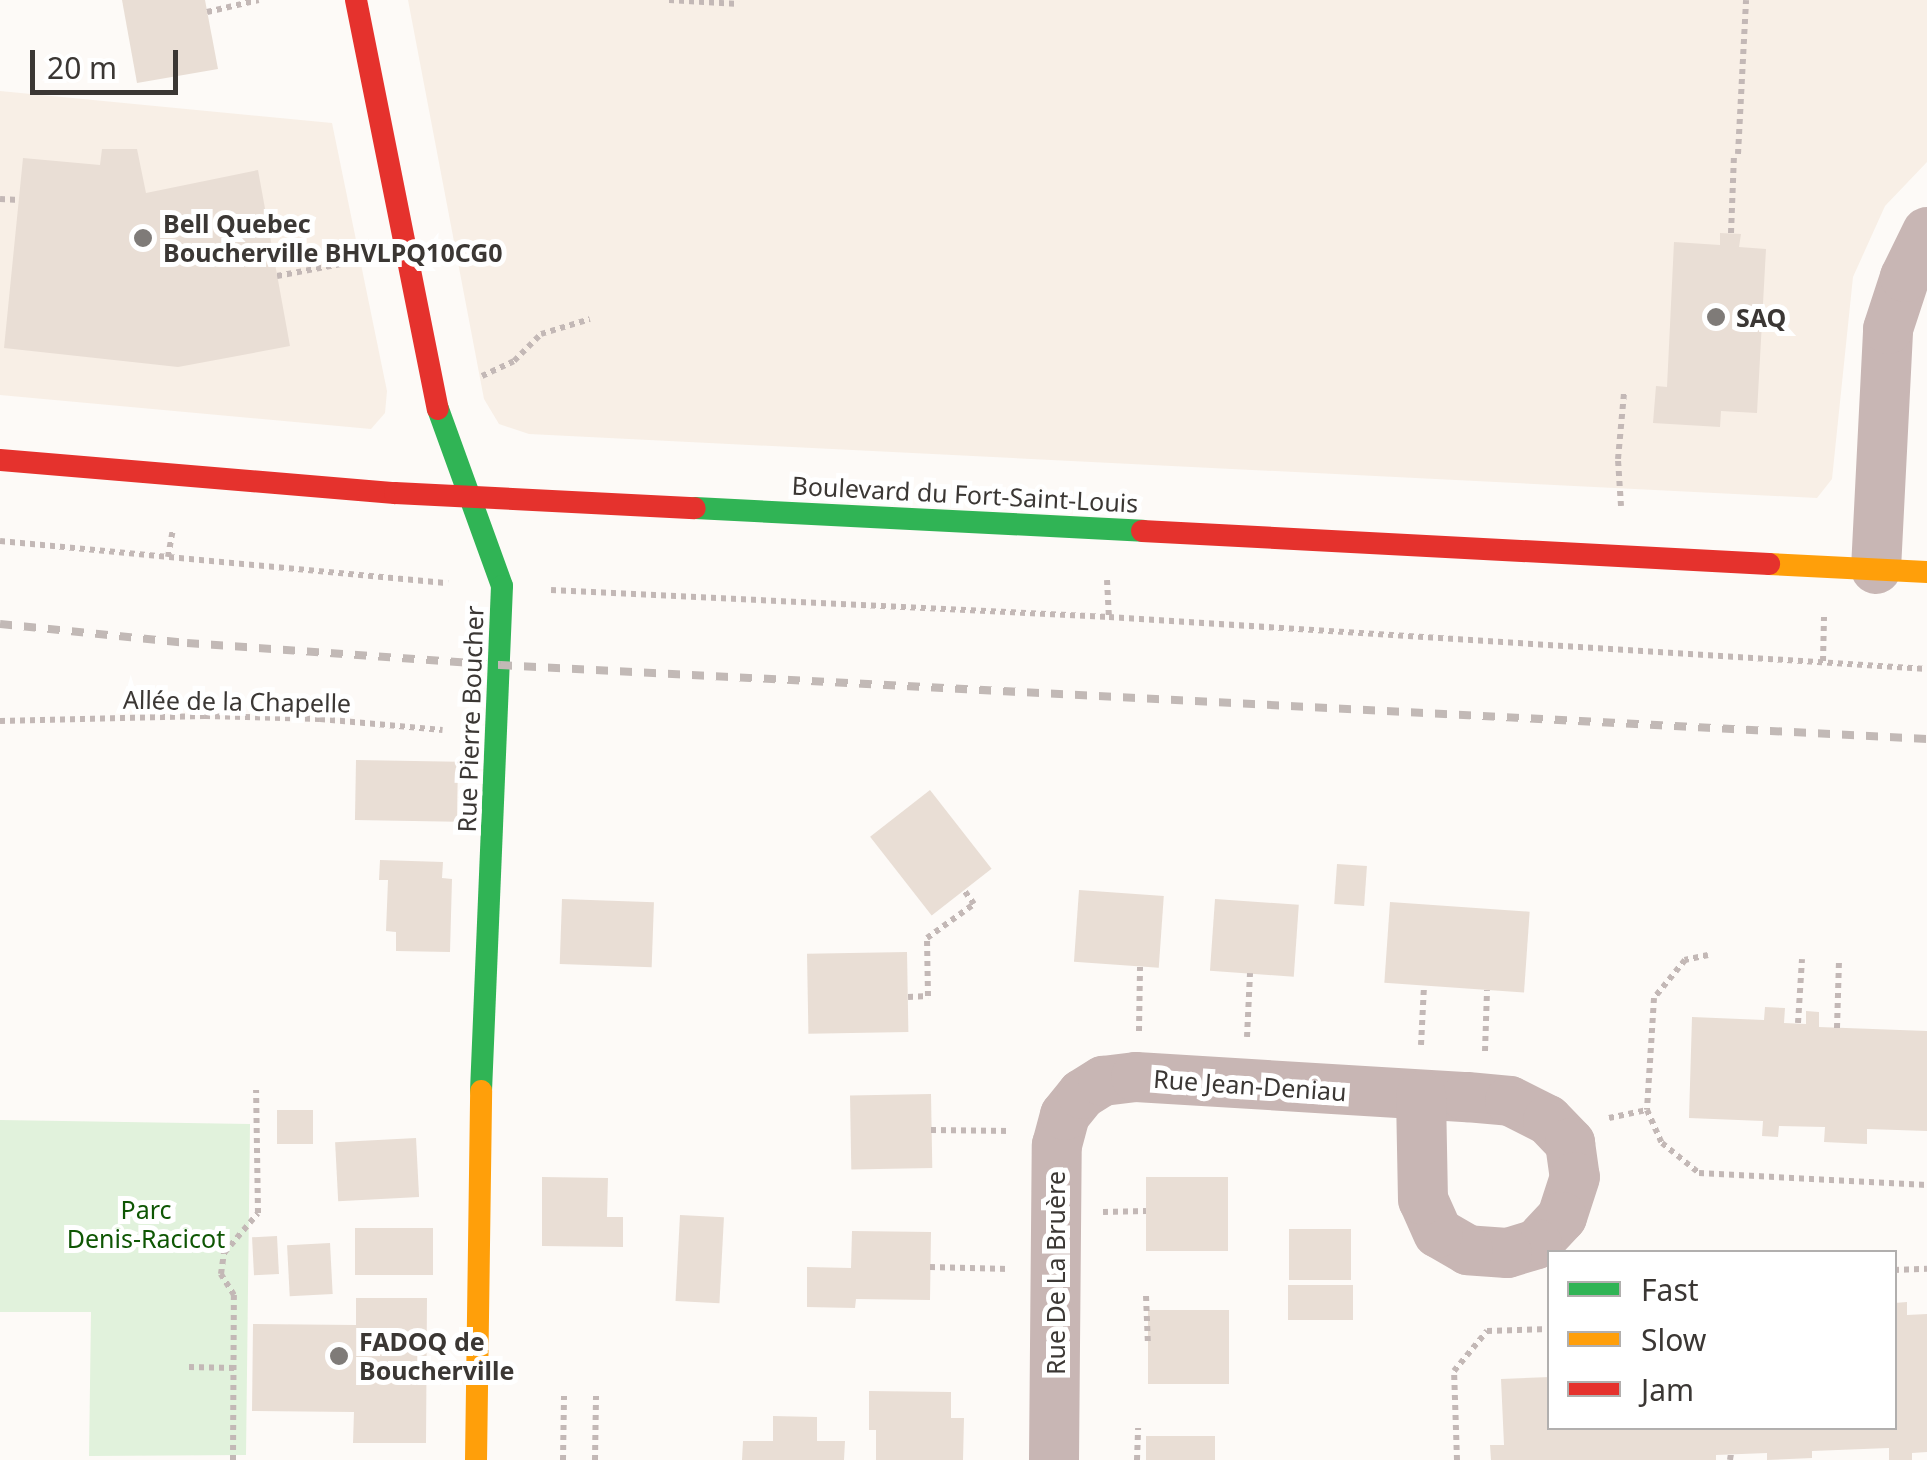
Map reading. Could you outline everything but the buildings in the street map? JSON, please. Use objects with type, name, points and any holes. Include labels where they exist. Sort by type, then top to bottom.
[{"type":"street","name":"Rue Pierre Boucher","points":[[356,0],[433,396],[502,586],[480,1090],[476,1460]]},
{"type":"street","points":[[1876,570],[1888,329],[1904,278],[1927,232]]},
{"type":"street","name":"Boulevard du Fort-Saint-Louis","points":[[0,460],[469,495],[1927,572]]},
{"type":"street","name":"Rue Jean-Deniau","points":[[1082,1094],[1103,1082],[1136,1078],[1420,1077]]},
{"type":"street","name":"Rue De La Bruère","points":[[1054,1460],[1056,1145],[1064,1115],[1082,1094]]},
{"type":"path","points":[[208,12],[259,0]]},
{"type":"path","points":[[668,0],[739,4]]},
{"type":"path","points":[[1731,233],[1746,0]]},
{"type":"path","points":[[0,199],[19,200]]},
{"type":"path","points":[[277,276],[373,258]]},
{"type":"path","points":[[468,384],[514,360],[541,334],[590,319]]},
{"type":"path","points":[[1621,506],[1618,459],[1624,393]]},
{"type":"path","points":[[168,557],[172,529]]},
{"type":"path","points":[[0,542],[453,583]]},
{"type":"path","points":[[1109,617],[1110,585]]},
{"type":"path","points":[[546,590],[1109,617],[1927,669]]},
{"type":"path","points":[[1823,638],[1823,661]]},
{"type":"path","name":"Allée de la Chapelle","points":[[0,721],[301,718],[454,731]]},
{"type":"path","points":[[908,997],[928,996],[927,938],[974,904],[964,890]]},
{"type":"path","points":[[1708,954],[1685,960],[1654,998],[1647,1110],[1662,1142],[1698,1173],[1927,1184]]},
{"type":"path","points":[[1798,1024],[1802,959]]},
{"type":"path","points":[[1837,1028],[1838,960]]},
{"type":"path","points":[[1139,1044],[1140,967]]},
{"type":"path","points":[[1246,1050],[1250,974]]},
{"type":"path","points":[[1420,1077],[1424,986]]},
{"type":"path","points":[[1485,1062],[1488,990]]},
{"type":"path","points":[[233,1460],[234,1294],[222,1274],[224,1253],[258,1213],[256,1090]]},
{"type":"path","points":[[1598,1120],[1647,1110]]},
{"type":"path","points":[[931,1130],[1022,1131]]},
{"type":"path","points":[[1090,1212],[1146,1211]]},
{"type":"path","points":[[930,1267],[1020,1269]]},
{"type":"path","points":[[1897,1270],[1927,1269]]},
{"type":"path","points":[[1146,1296],[1148,1345]]},
{"type":"path","points":[[1457,1460],[1454,1371],[1487,1330],[1547,1329]]},
{"type":"path","points":[[190,1367],[234,1368]]},
{"type":"path","points":[[563,1460],[564,1396]]},
{"type":"path","points":[[595,1460],[596,1396]]},
{"type":"path","points":[[1137,1460],[1138,1428]]},
{"type":"shaded area","points":[[408,0],[1927,0],[1927,162],[1885,206],[1853,277],[1832,479],[1817,498],[529,434],[499,424],[484,399]]},
{"type":"shaded area","points":[[0,91],[332,123],[387,391],[385,413],[371,429],[0,395]]},
{"type":"green space","name":"Parc Denis-Racicot","points":[[0,1120],[250,1124],[246,1455],[89,1456],[91,1312],[0,1312]]},
{"type":"railway","points":[[0,624],[187,643],[500,665],[1927,739]]},
{"type":"traffic: fast","points":[[438,409],[502,586],[481,1091]]},
{"type":"traffic: fast","points":[[695,508],[1142,531]]},
{"type":"traffic: slow","points":[[1769,564],[1927,572]]},
{"type":"traffic: slow","points":[[476,1460],[481,1091]]},
{"type":"traffic: jam","points":[[356,0],[438,409]]},
{"type":"traffic: jam","points":[[0,460],[395,493],[695,508]]},
{"type":"traffic: jam","points":[[1142,531],[1769,564]]},
{"type":"place","name":"Bell Quebec Boucherville BHVLPQ10CG0","points":[[143,238]]},
{"type":"place","name":"SAQ","points":[[1716,317]]},
{"type":"place","name":"FADOQ de Boucherville","points":[[339,1356]]}]
